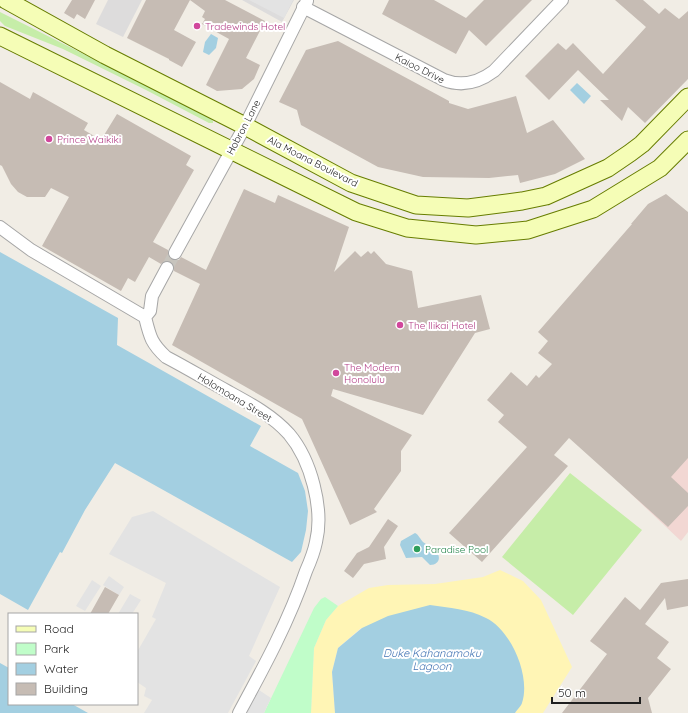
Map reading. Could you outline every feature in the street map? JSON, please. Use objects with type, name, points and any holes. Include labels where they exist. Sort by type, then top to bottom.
[{"type":"main road","name":"Ala Moana Boulevard","points":[[6,0],[105,55],[245,126],[351,183],[416,205],[468,208],[522,201],[546,196],[608,168],[642,144],[688,97]]},
{"type":"main road","points":[[0,36],[356,212],[407,228],[476,235],[528,230],[593,209],[660,168],[688,140]]},
{"type":"street","name":"Kaioo Drive","points":[[305,4],[439,78],[459,84],[480,80],[494,71],[562,0]]},
{"type":"street","name":"Hobron Lane","points":[[175,253],[245,126],[305,4]]},
{"type":"street","points":[[0,227],[31,250],[145,318],[150,311],[152,296],[167,268]]},
{"type":"street","name":"Holomoana Street","points":[[145,318],[150,338],[157,349],[166,357],[254,406],[272,418],[289,435],[303,456],[312,478],[316,496],[318,517],[316,542],[294,606],[239,713]]},
{"type":"shaded area","points":[[108,0],[142,0],[123,37],[96,24]]},
{"type":"shaded area","points":[[242,0],[294,0],[282,22]]},
{"type":"shaded area","points":[[249,0],[293,0],[284,18]]},
{"type":"shaded area","points":[[688,430],[688,532],[681,541],[630,493]]},
{"type":"shaded area","points":[[153,511],[280,587],[249,656],[256,661],[228,713],[144,713],[152,700],[144,696],[146,688],[138,683],[138,650],[156,619],[152,617],[166,583],[109,554],[132,517]]},
{"type":"shaded area","points":[[109,576],[124,587],[119,595],[103,585]]},
{"type":"shaded area","points":[[92,580],[101,586],[85,611],[76,606]]},
{"type":"shaded area","points":[[130,594],[141,600],[133,613],[119,613]]},
{"type":"shaded area","points":[[253,686],[271,698],[264,713],[239,713]]},
{"type":"green space","points":[[0,12],[209,117],[213,123],[209,123],[63,49],[5,26],[0,21]]},
{"type":"green space","points":[[570,473],[642,530],[573,615],[502,557]]},
{"type":"green space","points":[[325,597],[338,606],[326,620],[314,648],[311,713],[264,713],[314,608],[321,599]]},
{"type":"sand","points":[[500,570],[523,581],[541,600],[572,667],[543,713],[515,713],[522,703],[361,628],[338,648],[332,672],[335,713],[311,713],[314,648],[326,620],[338,606],[369,588],[388,585],[435,584],[483,577]]},
{"type":"water","points":[[211,34],[218,38],[216,48],[209,55],[203,52],[205,42]]},
{"type":"water","points":[[577,83],[591,96],[584,104],[570,90]]},
{"type":"water","points":[[0,252],[118,318],[117,345],[261,426],[250,446],[298,473],[305,491],[308,511],[306,530],[301,552],[292,562],[115,463],[85,510],[62,553],[60,552],[28,610],[0,594]]},
{"type":"water","name":"Paradise Pool","points":[[415,533],[423,542],[437,552],[439,557],[438,562],[430,565],[422,557],[406,558],[400,545],[401,541]]},
{"type":"water","name":"Duke Kahanamoku Lagoon","points":[[430,605],[459,609],[486,618],[495,624],[511,643],[517,655],[524,680],[522,703],[515,713],[335,713],[332,672],[338,648],[362,628],[388,616]]},
{"type":"water","points":[[0,663],[8,667],[8,705],[74,705],[88,713],[0,713]]},
{"type":"building","points":[[72,0],[95,0],[85,19],[77,14],[74,19],[64,13]]},
{"type":"building","points":[[146,0],[190,0],[174,30],[196,42],[182,67],[127,38]]},
{"type":"building","points":[[190,0],[225,0],[265,21],[246,58],[260,65],[254,79],[242,89],[217,91],[206,85],[229,39],[202,24],[205,19],[202,17],[205,11]]},
{"type":"building","points":[[389,0],[434,0],[466,18],[484,0],[532,0],[486,46],[469,30],[456,54],[382,14]]},
{"type":"building","points":[[615,0],[643,0],[659,14],[665,8],[679,19],[688,11],[688,79],[645,123],[628,107],[622,121],[600,100],[609,100],[578,70],[549,100],[525,76],[558,43],[566,50],[573,43],[603,74],[646,27]]},
{"type":"building","points":[[338,41],[449,101],[449,103],[468,109],[516,96],[527,133],[553,120],[585,159],[555,174],[520,183],[518,175],[489,178],[423,177],[378,167],[301,125],[297,110],[279,102],[306,50]]},
{"type":"building","name":"The Modern Honolulu","points":[[0,82],[30,99],[33,92],[88,123],[84,130],[101,140],[117,114],[191,156],[186,165],[194,170],[153,242],[168,250],[168,257],[172,260],[179,260],[181,257],[206,270],[244,189],[275,203],[278,195],[349,227],[334,272],[355,251],[361,257],[368,251],[371,254],[374,251],[386,264],[412,271],[418,308],[481,295],[490,329],[475,333],[423,415],[333,389],[331,396],[412,435],[401,451],[401,471],[374,509],[377,512],[350,525],[302,419],[172,345],[200,284],[174,271],[174,264],[170,261],[166,261],[161,264],[149,257],[135,282],[128,278],[121,291],[42,246],[69,197],[51,188],[45,197],[27,197],[18,192],[11,184],[2,166],[0,165]]},
{"type":"building","points":[[666,194],[688,212],[688,458],[671,477],[688,493],[688,506],[668,527],[569,438],[554,455],[568,466],[482,562],[449,533],[527,447],[498,422],[504,415],[487,400],[511,372],[527,386],[536,375],[539,378],[552,364],[538,353],[548,341],[538,332],[648,204]]},
{"type":"building","points":[[388,519],[398,526],[384,547],[386,559],[364,564],[353,578],[344,571],[357,553],[369,547]]},
{"type":"building","points":[[688,579],[688,606],[667,610],[665,598],[645,624],[669,642],[657,658],[671,669],[648,698],[652,713],[562,713],[607,654],[590,641],[625,597],[640,610],[661,583]]},
{"type":"building","points":[[105,587],[119,595],[109,613],[91,613]]},
{"type":"tunnel","points":[[167,268],[175,253]]},
{"type":"place","name":"Tradewinds Hotel","points":[[197,26]]},
{"type":"place","name":"Prince Waikiki","points":[[49,139]]},
{"type":"place","name":"The Ilikai Hotel","points":[[400,325]]},
{"type":"place","name":"The Modern Honolulu","points":[[336,373]]},
{"type":"place","name":"Paradise Pool","points":[[417,549]]}]
